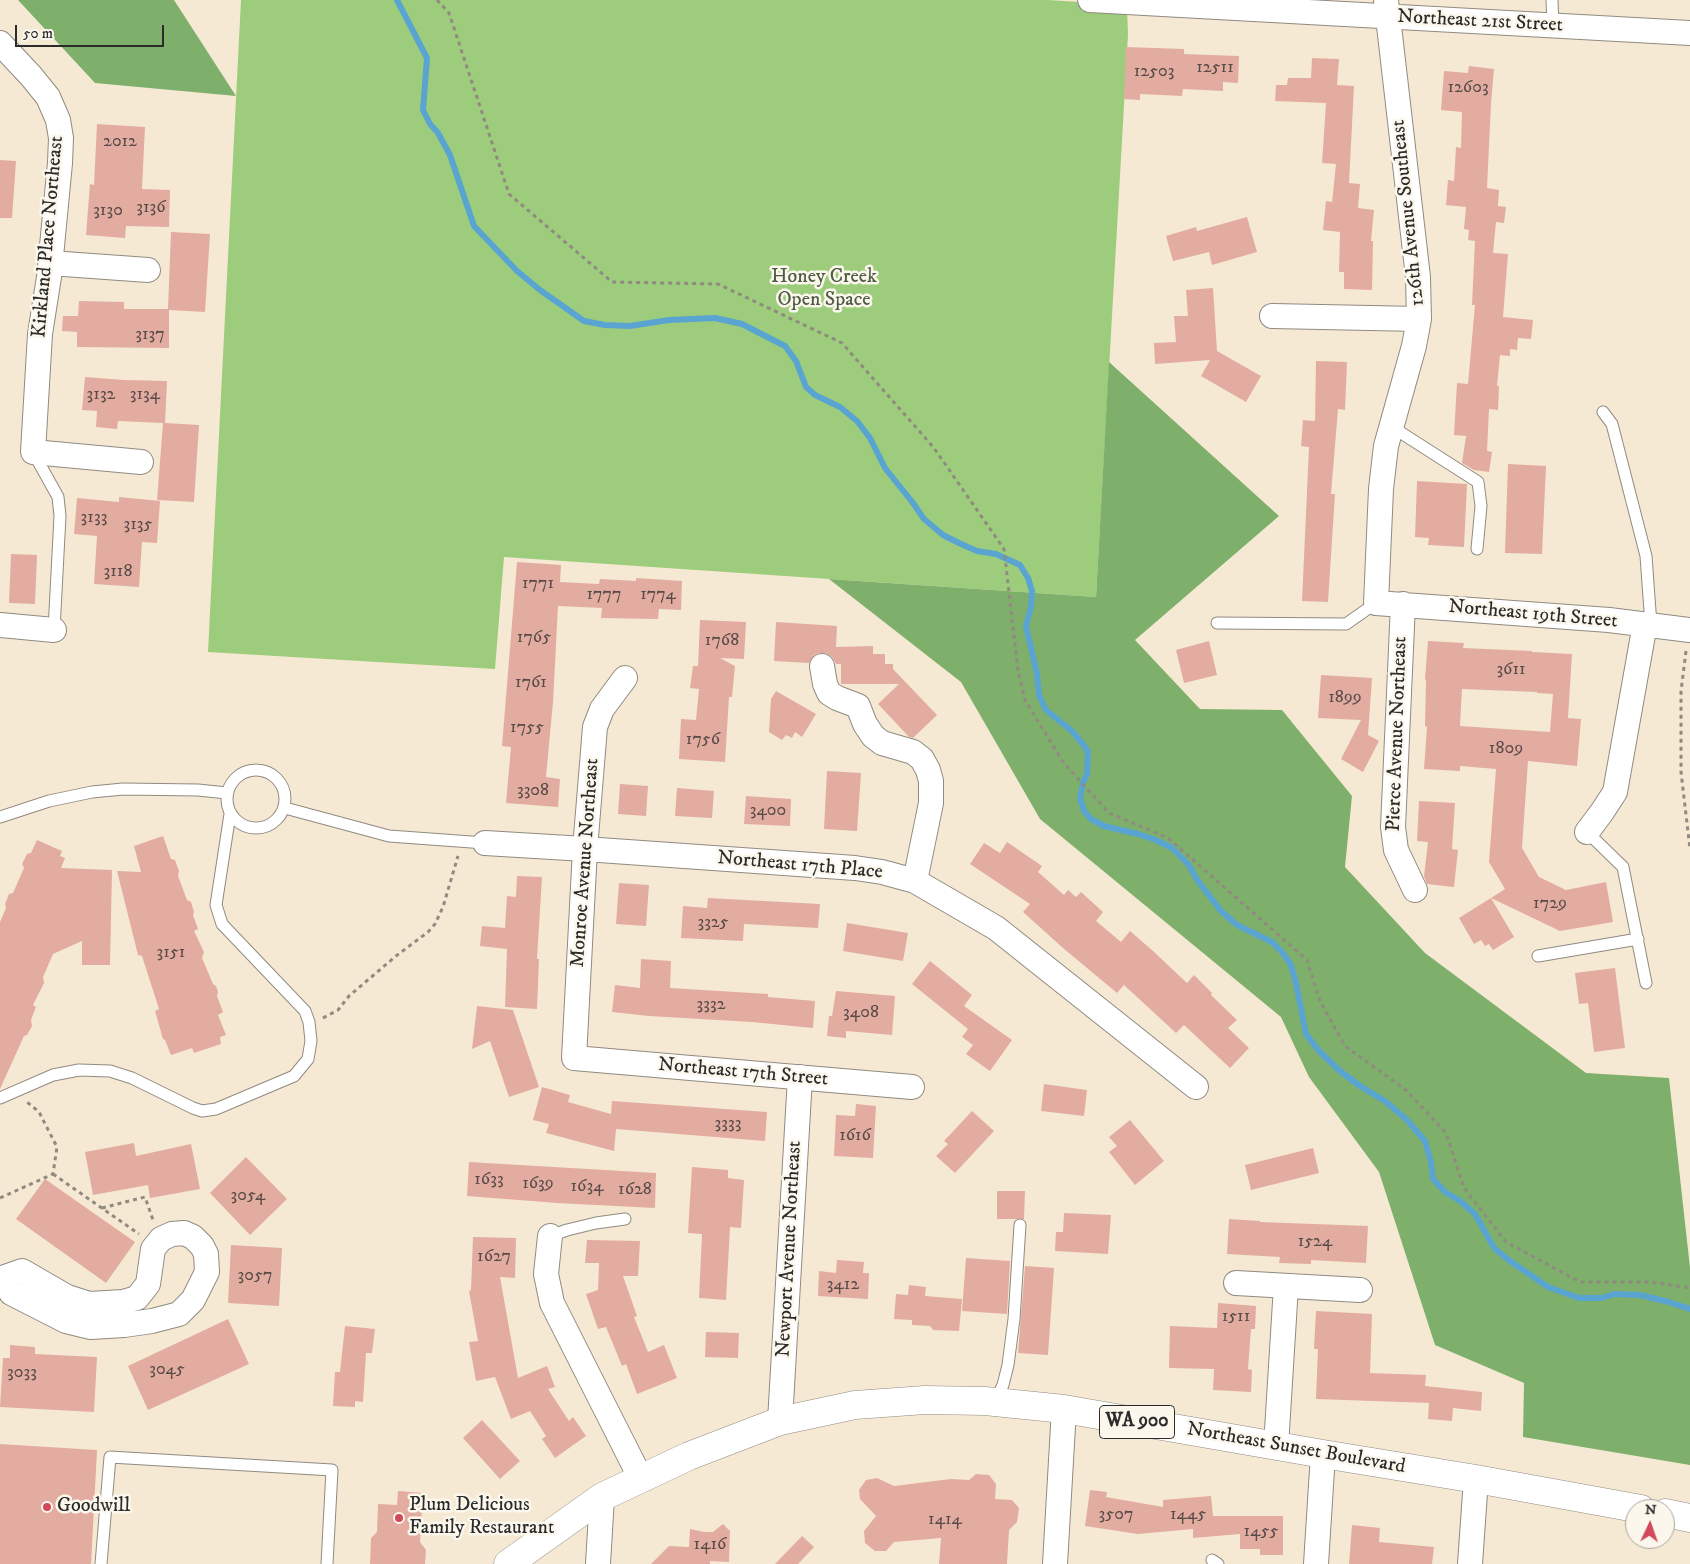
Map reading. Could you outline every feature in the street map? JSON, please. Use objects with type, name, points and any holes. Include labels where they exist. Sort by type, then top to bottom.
[{"type":"main road","name":"Northeast Sunset Boulevard","points":[[508,1564],[602,1497],[690,1456],[780,1421],[855,1405],[925,1400],[995,1402],[1064,1409],[1625,1506]]},
{"type":"main road","points":[[1675,1515],[1690,1518]]},
{"type":"street","name":"Northeast 21st Street","points":[[1104,1],[1387,8],[1553,26],[1690,33]]},
{"type":"street","name":"126th Avenue Southeast","points":[[1376,603],[1381,489],[1386,446],[1414,346],[1419,319],[1418,278],[1387,8]]},
{"type":"street","name":"Kirkland Place Northeast","points":[[0,43],[48,97],[58,120],[61,138],[50,264],[40,334],[33,452]]},
{"type":"street","points":[[50,264],[148,270]]},
{"type":"street","points":[[1272,316],[1419,319]]},
{"type":"street","points":[[33,452],[142,462]]},
{"type":"street","name":"Northeast 19th Street","points":[[1376,603],[1609,620],[1689,630]]},
{"type":"street","name":"Pierce Avenue Northeast","points":[[1403,604],[1393,827],[1396,850],[1415,890]]},
{"type":"street","points":[[0,625],[54,630]]},
{"type":"street","points":[[1587,832],[1615,792],[1648,625]]},
{"type":"street","points":[[822,666],[825,684],[829,693],[858,706],[864,724],[873,736],[882,743],[913,752],[922,759],[928,770],[931,803],[915,881]]},
{"type":"street","name":"Monroe Avenue Northeast","points":[[574,1058],[585,848],[595,727],[602,708],[625,678]]},
{"type":"street","name":"Northeast 17th Place","points":[[474,843],[585,848],[855,868],[882,872],[915,881],[996,928],[1196,1087]]},
{"type":"street","name":"Northeast 17th Street","points":[[574,1058],[912,1087]]},
{"type":"street","name":"Newport Avenue Northeast","points":[[780,1421],[800,1078]]},
{"type":"street","points":[[184,1233],[193,1236],[206,1254],[207,1272],[193,1300],[179,1314],[124,1325],[91,1327],[66,1321],[4,1287],[22,1271],[67,1297],[89,1304],[123,1302],[137,1298],[148,1284],[153,1249],[158,1242],[172,1234],[184,1233]]},
{"type":"street","points":[[550,1236],[546,1274],[552,1303],[641,1479]]},
{"type":"street","points":[[1236,1283],[1360,1290]]},
{"type":"street","points":[[1276,1446],[1286,1286]]},
{"type":"street","points":[[1055,1564],[1064,1409]]},
{"type":"street","points":[[1316,1564],[1323,1454]]},
{"type":"street","points":[[1470,1564],[1476,1479]]},
{"type":"street","points":[[598,1564],[602,1497]]},
{"type":"lane","points":[[1552,0],[1553,26]]},
{"type":"lane","points":[[1603,412],[1612,424],[1646,556],[1648,625]]},
{"type":"lane","points":[[1392,427],[1478,482],[1481,506],[1477,549]]},
{"type":"lane","points":[[33,452],[58,498],[60,516],[54,630]]},
{"type":"lane","points":[[1216,623],[1346,624],[1376,603]]},
{"type":"lane","points":[[0,1098],[53,1075],[79,1070],[110,1072],[132,1078],[202,1111],[216,1109],[294,1076],[308,1059],[311,1041],[310,1027],[305,1011],[222,924],[216,905],[230,814],[227,804],[227,793],[231,783],[248,770],[269,772],[278,778],[286,797],[284,808],[275,822],[259,828],[248,828],[230,814]]},
{"type":"lane","points":[[0,817],[49,801],[92,792],[115,790],[198,790],[227,793]]},
{"type":"lane","points":[[284,808],[389,836],[474,843]]},
{"type":"lane","points":[[1587,832],[1623,867],[1646,983]]},
{"type":"lane","points":[[1538,956],[1638,939]]},
{"type":"lane","points":[[550,1236],[596,1223],[625,1219]]},
{"type":"lane","points":[[995,1402],[1004,1385],[1008,1365],[1020,1224]]},
{"type":"lane","points":[[101,1564],[110,1458],[332,1470],[327,1564]]},
{"type":"path","points":[[437,0],[449,13],[509,194],[612,282],[718,284],[842,343],[934,448],[1004,549],[1018,671],[1025,700],[1063,762],[1109,813],[1168,838],[1307,960],[1320,1001],[1344,1046],[1406,1090],[1446,1133],[1464,1188],[1506,1242],[1580,1282],[1652,1282],[1690,1288]]},
{"type":"path","points":[[1689,630],[1682,691],[1681,772],[1690,850]]},
{"type":"path","points":[[310,1027],[338,1010],[349,996],[428,932],[435,924],[474,843]]},
{"type":"path","points":[[15,1091],[39,1112],[57,1147],[53,1174]]},
{"type":"path","points":[[0,1198],[53,1174]]},
{"type":"path","points":[[53,1174],[102,1208],[158,1242]]},
{"type":"path","points":[[102,1208],[145,1196],[158,1242]]},
{"type":"green space","points":[[18,0],[174,0],[236,96],[95,83]]},
{"type":"green space","name":"Honey Creek Open Space","points":[[241,0],[1048,0],[1127,5],[1128,35],[1096,597],[504,557],[495,669],[208,652]]},
{"type":"green space","points":[[1109,362],[1279,516],[1135,640],[1200,709],[1282,710],[1352,796],[1345,867],[1425,953],[1586,1073],[1669,1078],[1690,1268],[1690,1465],[1523,1437],[1524,1383],[1435,1345],[1379,1172],[1309,1077],[1281,1017],[1040,819],[961,682],[829,579],[1096,597]]},
{"type":"building","points":[[1126,47],[1184,49],[1184,54],[1239,56],[1238,83],[1223,82],[1223,91],[1183,89],[1182,96],[1140,94],[1140,100],[1124,99]]},
{"type":"building","points":[[1312,58],[1339,59],[1337,85],[1354,86],[1349,183],[1360,184],[1358,208],[1374,210],[1371,241],[1373,241],[1372,290],[1344,289],[1344,272],[1339,272],[1340,232],[1323,230],[1326,201],[1332,202],[1336,164],[1322,163],[1326,103],[1275,101],[1276,85],[1287,85],[1288,78],[1311,78]]},
{"type":"building","points":[[1469,66],[1494,69],[1487,188],[1499,190],[1498,206],[1506,207],[1504,223],[1496,222],[1493,253],[1508,254],[1503,317],[1533,320],[1531,339],[1518,338],[1517,350],[1510,349],[1510,356],[1500,355],[1497,386],[1499,386],[1498,410],[1489,409],[1487,451],[1492,452],[1489,472],[1474,470],[1462,463],[1466,436],[1454,435],[1457,383],[1468,384],[1475,305],[1472,305],[1475,241],[1468,240],[1469,230],[1464,229],[1466,207],[1446,205],[1448,180],[1454,181],[1456,147],[1461,148],[1462,112],[1441,110],[1444,71],[1468,73]]},
{"type":"building","points":[[97,124],[145,127],[142,189],[170,190],[169,227],[126,226],[125,238],[86,235],[90,184],[94,185]]},
{"type":"building","points":[[0,160],[16,161],[12,218],[0,218]]},
{"type":"building","points":[[1247,217],[1257,252],[1212,265],[1209,252],[1173,261],[1166,236],[1196,227],[1197,231]]},
{"type":"building","points":[[171,232],[210,234],[205,312],[169,310],[169,348],[77,347],[77,332],[62,331],[63,316],[78,316],[79,301],[124,302],[124,309],[168,309]]},
{"type":"building","points":[[1213,288],[1217,351],[1261,376],[1246,402],[1201,376],[1210,360],[1155,364],[1154,343],[1176,342],[1174,316],[1188,316],[1186,290]]},
{"type":"building","points":[[1316,361],[1347,362],[1345,410],[1338,409],[1331,494],[1335,494],[1328,602],[1302,601],[1309,447],[1301,446],[1303,420],[1315,421]]},
{"type":"building","points":[[85,377],[167,381],[165,423],[199,425],[194,502],[157,500],[163,423],[118,421],[117,429],[96,427],[97,411],[82,410]]},
{"type":"building","points":[[1508,464],[1546,466],[1542,554],[1505,553]]},
{"type":"building","points":[[1417,481],[1467,484],[1464,547],[1428,545],[1429,538],[1415,537]]},
{"type":"building","points":[[119,497],[160,501],[157,543],[142,542],[139,587],[94,584],[97,536],[74,534],[77,498],[119,502]]},
{"type":"building","points":[[11,554],[37,555],[35,604],[9,603]]},
{"type":"building","points":[[517,562],[561,565],[560,582],[599,584],[600,579],[636,581],[636,578],[682,581],[681,610],[659,609],[658,619],[601,618],[602,608],[558,606],[553,702],[546,777],[560,779],[558,807],[506,803],[511,747],[502,746]]},
{"type":"building","points":[[700,620],[746,622],[744,659],[720,658],[735,666],[732,697],[729,697],[725,762],[679,759],[681,719],[696,720],[699,689],[690,688],[693,666],[698,666]]},
{"type":"building","points":[[776,622],[837,626],[836,647],[873,646],[873,654],[885,654],[885,664],[893,664],[893,669],[937,715],[913,738],[909,737],[878,704],[899,684],[841,684],[841,664],[836,664],[832,657],[826,653],[814,655],[809,663],[774,661]]},
{"type":"building","points":[[1209,641],[1217,675],[1184,683],[1176,650]]},
{"type":"building","points":[[1428,641],[1464,643],[1463,648],[1572,654],[1568,718],[1581,719],[1577,766],[1528,761],[1522,848],[1539,877],[1566,890],[1606,882],[1613,922],[1560,931],[1491,898],[1505,889],[1489,862],[1496,769],[1460,766],[1460,771],[1424,769],[1427,727],[1425,726],[1425,679]],"holes":[[[1462,689],[1553,694],[1550,732],[1460,726]]]},
{"type":"building","points":[[1321,675],[1372,678],[1368,735],[1379,741],[1363,772],[1341,759],[1361,720],[1318,718]]},
{"type":"building","points":[[776,691],[816,714],[802,737],[795,732],[792,738],[786,735],[782,740],[769,732],[771,699]]},
{"type":"building","points":[[827,771],[861,773],[857,831],[824,829]]},
{"type":"building","points":[[620,784],[648,786],[646,816],[618,814]]},
{"type":"building","points":[[677,788],[714,791],[712,818],[675,816]]},
{"type":"building","points":[[746,796],[791,799],[790,826],[744,824]]},
{"type":"building","points":[[1419,801],[1455,803],[1452,849],[1458,850],[1454,887],[1427,884],[1424,876],[1428,842],[1417,841]]},
{"type":"building","points":[[163,836],[171,859],[175,860],[179,871],[178,876],[187,900],[191,902],[198,929],[194,931],[204,952],[202,958],[213,984],[216,986],[217,996],[223,1012],[218,1015],[226,1035],[220,1037],[221,1044],[194,1053],[192,1048],[171,1055],[163,1039],[155,1011],[159,1009],[142,956],[138,955],[117,871],[141,872],[134,846]]},
{"type":"building","points":[[37,840],[62,851],[60,856],[65,858],[61,868],[112,870],[110,965],[82,965],[82,941],[53,954],[43,977],[44,983],[33,1005],[36,1007],[31,1020],[32,1026],[27,1035],[24,1036],[0,1089],[0,922],[9,894],[13,893],[24,868],[22,864],[27,854],[31,853]]},
{"type":"building","points":[[1007,842],[1042,866],[1038,872],[1064,895],[1068,890],[1076,897],[1081,892],[1103,912],[1096,921],[1121,942],[1130,931],[1187,983],[1194,975],[1212,993],[1211,995],[1237,1020],[1228,1028],[1249,1048],[1230,1068],[1184,1025],[1176,1033],[1124,985],[1117,993],[1063,948],[1023,912],[1030,904],[970,864],[984,843],[1000,853]]},
{"type":"building","points":[[517,876],[542,877],[537,959],[539,959],[537,1009],[505,1007],[507,949],[480,946],[482,926],[505,928],[507,896],[516,897]]},
{"type":"building","points":[[619,883],[649,885],[646,926],[616,924]]},
{"type":"building","points":[[708,898],[820,904],[818,928],[744,924],[743,941],[681,938],[683,906],[707,908]]},
{"type":"building","points":[[1491,898],[1514,937],[1493,950],[1489,944],[1485,946],[1481,940],[1474,944],[1459,918]]},
{"type":"building","points":[[847,923],[908,933],[903,961],[843,951]]},
{"type":"building","points":[[641,959],[671,961],[670,988],[768,994],[768,997],[815,1001],[813,1028],[612,1012],[615,985],[640,988]]},
{"type":"building","points":[[930,961],[972,995],[964,1006],[1012,1040],[990,1071],[966,1054],[973,1045],[962,1037],[968,1029],[912,984]]},
{"type":"building","points":[[1615,968],[1625,1048],[1594,1052],[1588,1003],[1579,1004],[1575,973]]},
{"type":"building","points":[[836,991],[895,996],[892,1035],[846,1031],[846,1038],[827,1036],[829,1016],[832,1016]]},
{"type":"building","points":[[477,1006],[513,1010],[539,1087],[509,1097],[490,1041],[472,1049]]},
{"type":"building","points":[[1044,1084],[1087,1090],[1084,1116],[1041,1111]]},
{"type":"building","points":[[542,1087],[570,1095],[568,1102],[611,1114],[612,1101],[767,1112],[765,1141],[616,1129],[614,1151],[546,1133],[549,1124],[533,1120]]},
{"type":"building","points":[[856,1104],[876,1106],[873,1158],[834,1156],[836,1115],[855,1116]]},
{"type":"building","points":[[972,1111],[994,1131],[955,1173],[936,1156],[948,1144],[944,1141]]},
{"type":"building","points":[[1130,1120],[1164,1161],[1135,1185],[1109,1152],[1117,1146],[1109,1137]]},
{"type":"building","points":[[134,1143],[136,1156],[191,1144],[200,1189],[150,1198],[148,1185],[93,1195],[85,1152]]},
{"type":"building","points":[[1313,1148],[1319,1173],[1251,1190],[1245,1165]]},
{"type":"building","points":[[246,1157],[287,1199],[250,1235],[210,1193]]},
{"type":"building","points":[[469,1162],[656,1173],[655,1208],[467,1196]]},
{"type":"building","points":[[692,1167],[728,1170],[728,1178],[744,1180],[741,1228],[730,1227],[726,1300],[699,1298],[702,1234],[688,1233]]},
{"type":"building","points":[[45,1179],[135,1242],[106,1283],[16,1219]]},
{"type":"building","points":[[997,1191],[1025,1191],[1024,1219],[997,1219]]},
{"type":"building","points":[[1064,1213],[1111,1215],[1108,1254],[1055,1251],[1056,1232],[1063,1232]]},
{"type":"building","points":[[1229,1219],[1368,1226],[1366,1263],[1311,1260],[1311,1264],[1279,1263],[1280,1257],[1227,1254]]},
{"type":"building","points":[[473,1237],[516,1238],[515,1278],[500,1277],[518,1378],[547,1366],[555,1387],[548,1389],[569,1421],[573,1417],[586,1436],[555,1458],[542,1439],[546,1436],[530,1411],[511,1419],[495,1377],[476,1381],[469,1342],[478,1341],[469,1291],[471,1290]]},
{"type":"building","points":[[587,1240],[640,1241],[638,1276],[623,1276],[637,1316],[634,1317],[648,1352],[664,1345],[677,1378],[637,1394],[626,1364],[622,1366],[606,1327],[598,1329],[586,1294],[598,1290],[599,1263],[585,1263]]},
{"type":"building","points":[[231,1245],[282,1248],[279,1306],[228,1303]]},
{"type":"building","points":[[966,1258],[1010,1261],[1007,1314],[962,1311]]},
{"type":"building","points":[[837,1260],[864,1262],[863,1273],[869,1273],[868,1299],[818,1296],[819,1271],[836,1273]]},
{"type":"building","points":[[1025,1266],[1054,1268],[1048,1355],[1018,1353]]},
{"type":"building","points":[[909,1285],[926,1287],[925,1296],[962,1299],[959,1331],[933,1330],[930,1326],[912,1325],[912,1320],[894,1319],[896,1294],[908,1295]]},
{"type":"building","points":[[1218,1303],[1256,1306],[1255,1329],[1251,1329],[1248,1369],[1252,1370],[1251,1392],[1213,1390],[1214,1369],[1169,1368],[1170,1326],[1217,1328]]},
{"type":"building","points":[[1316,1311],[1372,1314],[1370,1373],[1426,1375],[1425,1386],[1482,1392],[1481,1411],[1453,1408],[1452,1421],[1428,1419],[1429,1403],[1316,1399],[1318,1349],[1314,1349]]},
{"type":"building","points":[[228,1319],[249,1364],[148,1410],[128,1366]]},
{"type":"building","points":[[345,1326],[375,1329],[372,1353],[366,1353],[363,1402],[355,1401],[355,1407],[333,1406],[335,1372],[340,1372]]},
{"type":"building","points":[[706,1332],[739,1333],[738,1358],[705,1357]]},
{"type":"building","points":[[10,1345],[35,1347],[35,1354],[97,1357],[94,1412],[0,1407],[3,1358],[10,1358]]},
{"type":"building","points":[[482,1420],[520,1461],[500,1479],[463,1438]]},
{"type":"building","name":"Goodwill","points":[[0,1444],[97,1450],[91,1564],[0,1564]]},
{"type":"building","points":[[976,1474],[989,1475],[996,1484],[995,1499],[1012,1500],[1019,1508],[1017,1522],[1009,1530],[1007,1564],[939,1564],[941,1538],[894,1542],[886,1551],[875,1551],[865,1543],[864,1531],[876,1516],[860,1499],[859,1490],[866,1480],[877,1478],[894,1486],[951,1479],[969,1480]]},
{"type":"building","points":[[1090,1490],[1107,1492],[1106,1497],[1163,1507],[1163,1500],[1211,1496],[1213,1516],[1283,1516],[1283,1555],[1260,1555],[1260,1549],[1240,1549],[1240,1534],[1193,1538],[1193,1529],[1138,1534],[1085,1526]]},
{"type":"building","name":"Plum Delicious Family Restaurant","points":[[398,1491],[423,1493],[420,1542],[426,1550],[425,1564],[370,1564],[371,1538],[377,1532],[378,1504],[397,1505]]},
{"type":"building","points":[[723,1524],[730,1531],[729,1562],[710,1561],[710,1564],[651,1564],[669,1546],[689,1547],[690,1529],[713,1532]]},
{"type":"building","points":[[1352,1525],[1380,1528],[1379,1542],[1434,1547],[1432,1564],[1349,1564]]},
{"type":"building","points":[[802,1536],[814,1547],[798,1564],[775,1564]]},
{"type":"waterway","points":[[397,0],[427,58],[423,110],[450,155],[474,226],[517,271],[584,321],[605,325],[630,326],[669,320],[715,318],[742,324],[785,346],[796,361],[806,387],[815,395],[840,407],[857,421],[870,438],[885,468],[924,519],[943,535],[961,544],[977,551],[996,554],[1020,565],[1028,578],[1032,591],[1031,607],[1026,626],[1037,674],[1039,695],[1046,710],[1072,731],[1088,752],[1087,774],[1080,798],[1084,811],[1091,819],[1104,826],[1138,834],[1172,848],[1188,864],[1198,881],[1221,911],[1237,925],[1272,942],[1282,952],[1291,965],[1306,1034],[1319,1051],[1340,1071],[1385,1101],[1407,1120],[1425,1141],[1431,1162],[1433,1179],[1445,1192],[1460,1201],[1475,1214],[1494,1248],[1548,1287],[1579,1298],[1602,1298],[1614,1294],[1640,1295],[1690,1309]]},
{"type":"place","name":"Goodwill","points":[[47,1507]]},
{"type":"place","name":"Plum Delicious Family Restaurant","points":[[399,1518]]}]
